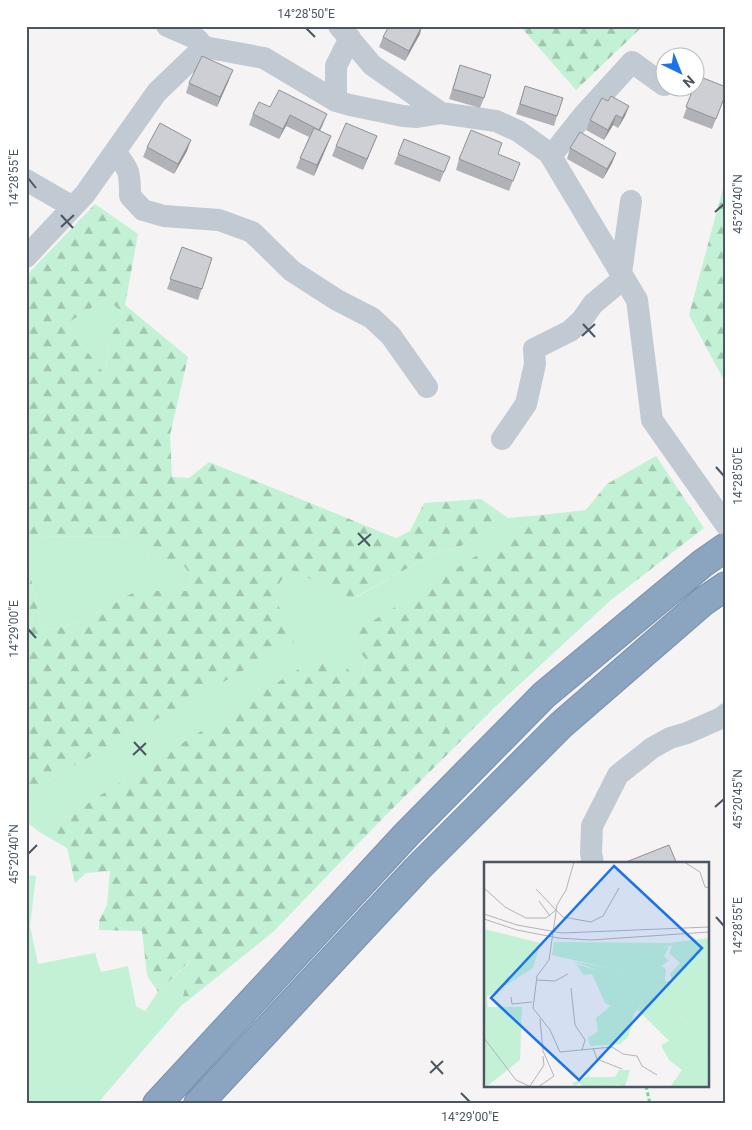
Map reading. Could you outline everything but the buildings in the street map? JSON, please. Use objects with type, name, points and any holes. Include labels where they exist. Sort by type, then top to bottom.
[{"type":"highway","points":[[157,1104],[399,842],[544,695],[703,563],[726,547]]},
{"type":"highway","points":[[198,1104],[417,869],[561,725],[704,601],[726,586]]},
{"type":"street","points":[[167,26],[197,39],[204,47],[264,58],[336,101],[403,116],[417,117],[441,113],[496,121],[518,131],[549,153],[637,300],[652,420],[726,525]]},
{"type":"street","points":[[336,101],[336,66],[345,32]]},
{"type":"street","points":[[345,32],[372,65],[441,113]]},
{"type":"street","points":[[26,257],[85,194],[157,92],[204,47]]},
{"type":"street","points":[[551,156],[582,117],[632,62],[654,78]]},
{"type":"street","points":[[115,152],[126,166],[130,178],[130,196],[143,210],[164,216],[219,220],[252,232],[292,271],[337,300],[372,318],[391,336],[427,387]]},
{"type":"street","points":[[26,180],[73,207]]},
{"type":"street","points":[[502,439],[526,404],[535,364],[534,349],[570,331],[581,321],[593,304],[623,275],[631,201]]},
{"type":"street","points":[[593,862],[592,826],[618,775],[652,748],[670,738],[687,734],[726,714]]},
{"type":"path","points":[[646,1088],[650,1104]]},
{"type":"green space","points":[[520,26],[643,26],[576,90]]},
{"type":"green space","points":[[726,177],[726,384],[689,315]]},
{"type":"green space","points":[[95,204],[138,234],[125,305],[188,357],[170,435],[172,477],[189,478],[209,462],[396,538],[410,531],[424,503],[481,499],[508,518],[459,547],[433,554],[352,599],[289,569],[273,593],[294,642],[54,777],[26,796],[26,571],[30,572],[42,631],[80,623],[136,591],[189,591],[191,576],[180,560],[150,560],[140,537],[27,536],[29,526],[26,522],[26,276]],"holes":[[[107,298],[124,315],[108,340],[106,376],[66,324]]]},
{"type":"green space","points":[[107,298],[124,315],[108,340],[106,376],[66,324]]},
{"type":"green space","points":[[656,456],[704,528],[611,600],[496,706],[382,819],[273,932],[181,1006],[191,960],[158,992],[147,975],[142,931],[99,930],[99,921],[107,905],[110,871],[86,873],[75,883],[67,848],[41,833],[313,660],[342,663],[356,678],[364,672],[366,660],[349,636],[541,515],[586,510],[607,484]]},
{"type":"green space","points":[[541,515],[350,636],[366,660],[364,672],[356,678],[313,661],[41,833],[26,822],[26,796],[54,777],[293,642],[273,593],[289,569],[353,599],[433,554],[459,547],[508,518]]},
{"type":"green space","points":[[27,536],[140,537],[150,560],[180,560],[191,576],[189,592],[136,591],[80,623],[42,631],[30,572],[26,571]]},
{"type":"green space","points":[[26,875],[36,876],[30,926],[38,964],[95,953],[101,972],[128,966],[136,1006],[145,1011],[158,992],[192,960],[181,1006],[97,1104],[26,1104]]}]
